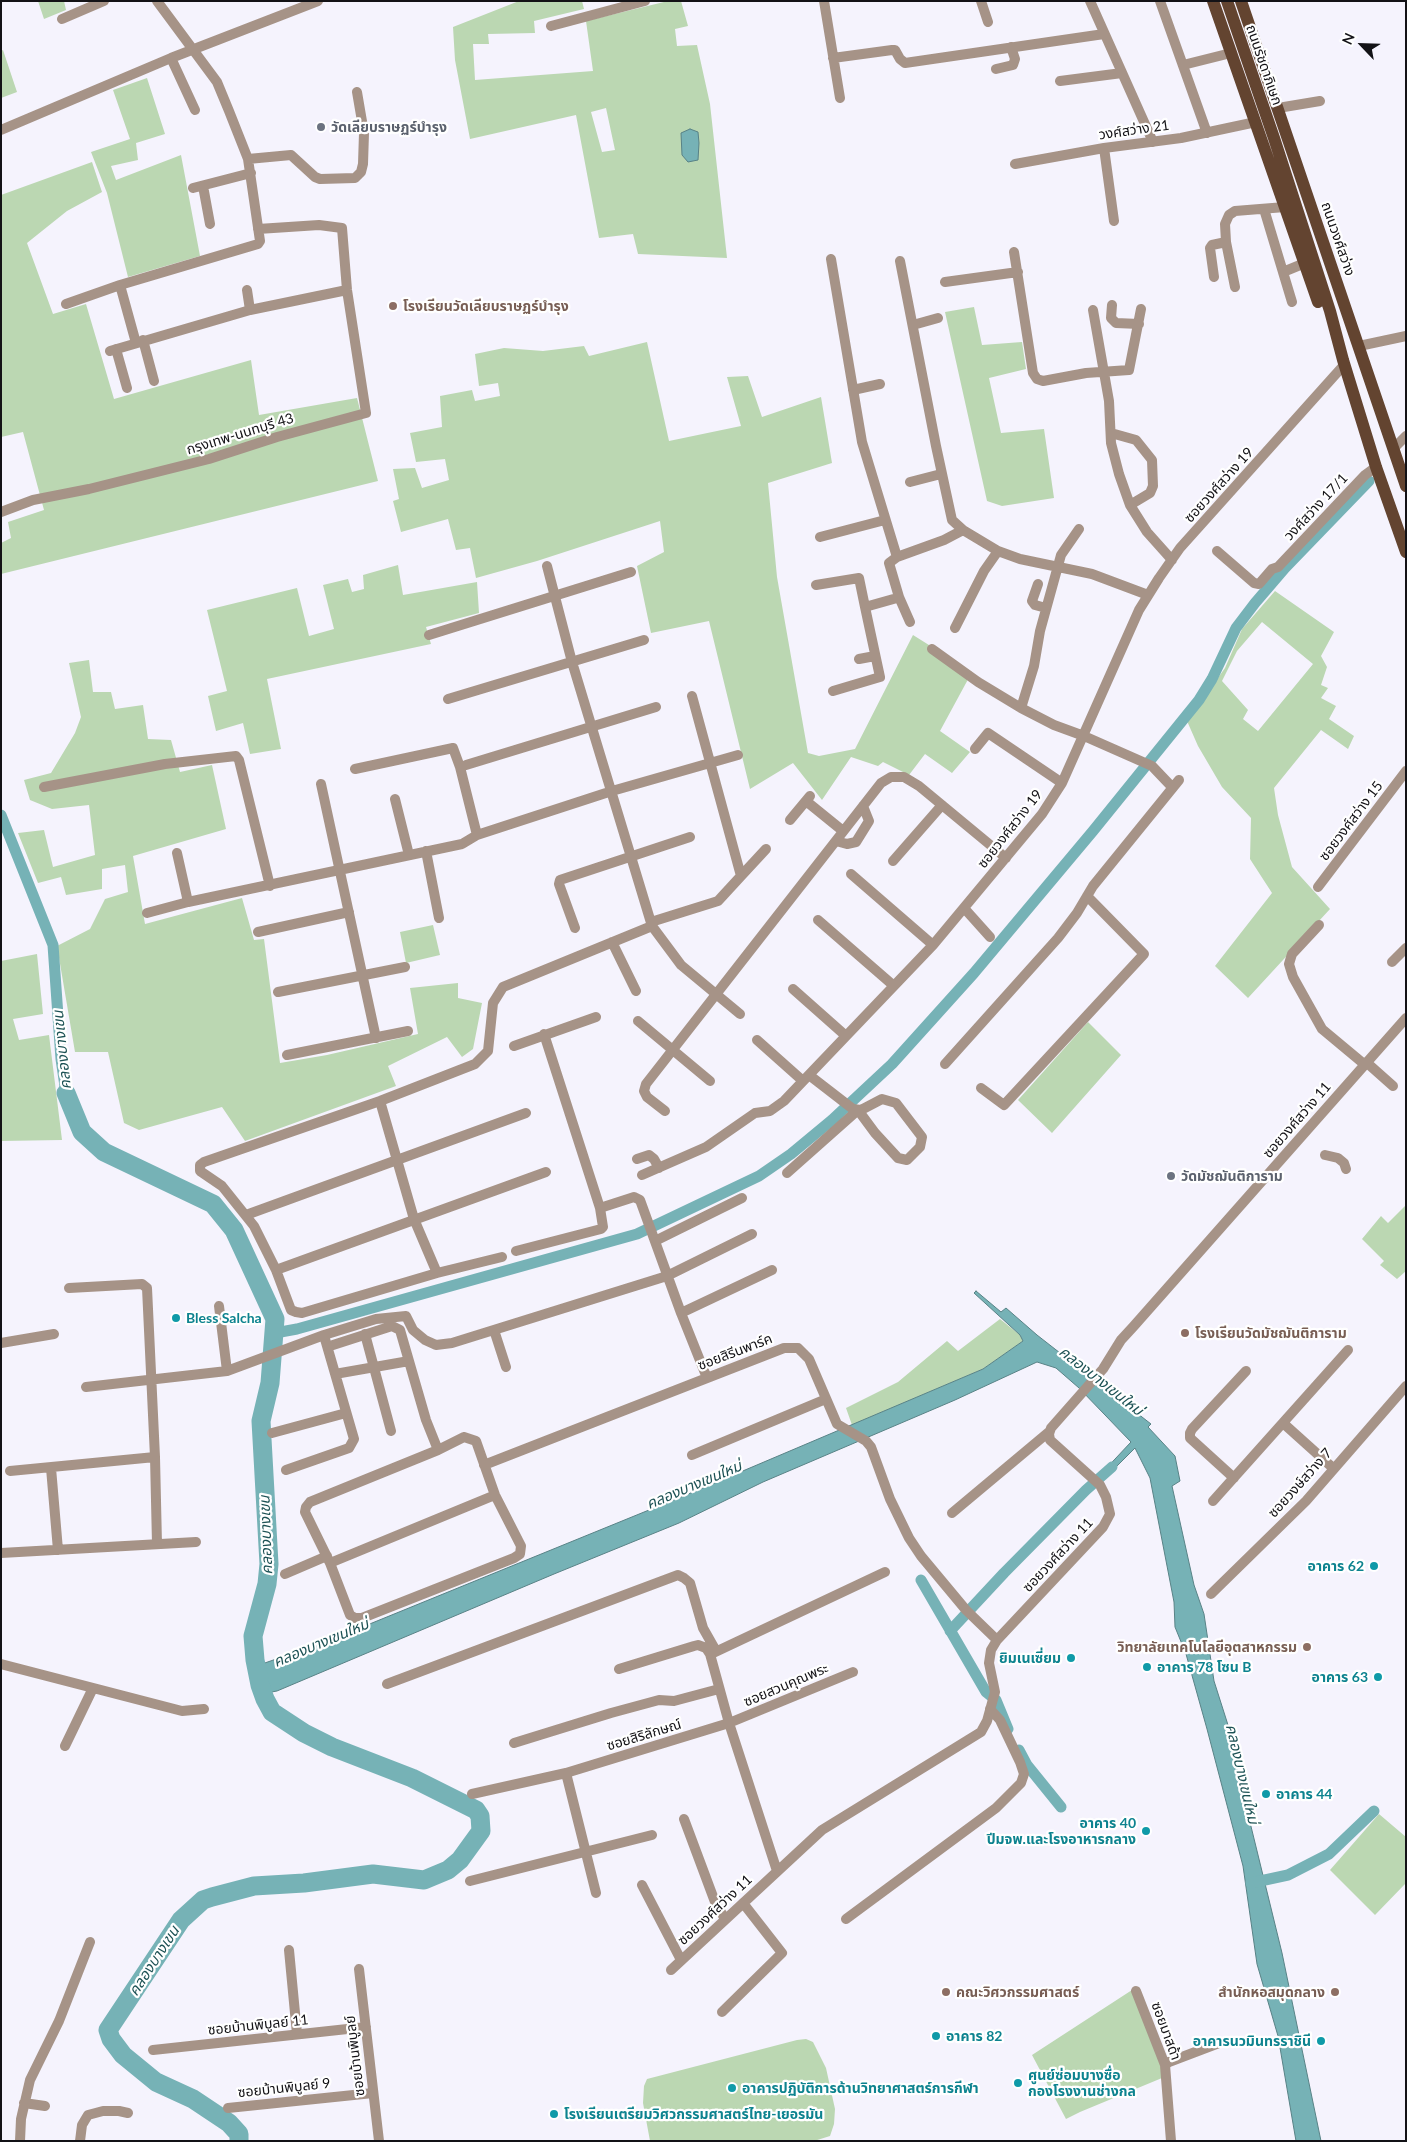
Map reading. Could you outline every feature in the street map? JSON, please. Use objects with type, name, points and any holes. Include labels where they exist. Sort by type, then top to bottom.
[{"type":"main road","name":"ถนนวงศ์สว่าง","points":[[1213,1],[1326,326],[1344,362]]},
{"type":"main road","name":"ถนนรัชดาภิเษก","points":[[1227,1],[1274,138]]},
{"type":"main road","name":"ถนนวงศ์สว่าง","points":[[1241,1],[1406,486]]},
{"type":"main road","name":"ถนนวงศ์สว่าง","points":[[1274,138],[1330,312],[1376,467],[1406,552]]},
{"type":"street","points":[[62,20],[104,1]]},
{"type":"street","points":[[66,304],[120,285],[258,244],[260,241],[248,159],[217,82],[157,1]]},
{"type":"street","points":[[1,130],[171,58],[318,1]]},
{"type":"street","points":[[551,26],[645,1]]},
{"type":"street","points":[[824,1],[840,98]]},
{"type":"street","points":[[981,1],[988,22]]},
{"type":"street","points":[[1090,1],[1153,142]]},
{"type":"street","points":[[1160,1],[1207,133]]},
{"type":"street","points":[[833,58],[895,50],[900,59],[905,62],[1104,34]]},
{"type":"street","points":[[996,69],[1013,65],[1015,59],[1012,47]]},
{"type":"street","points":[[1184,65],[1231,52]]},
{"type":"street","points":[[171,58],[195,110]]},
{"type":"street","points":[[1060,81],[1122,73]]},
{"type":"street","points":[[248,159],[291,155],[315,177],[355,178],[361,172],[363,164],[364,133],[357,92]]},
{"type":"street","points":[[1278,108],[1320,101]]},
{"type":"street","name":"วงศ์สว่าง 21","points":[[1015,164],[1104,148],[1207,133],[1256,122]]},
{"type":"street","points":[[1104,148],[1114,221]]},
{"type":"street","points":[[210,224],[198,187],[251,173]]},
{"type":"street","points":[[1235,287],[1226,242],[1225,224],[1229,215],[1235,211],[1285,207]]},
{"type":"street","points":[[1264,209],[1292,302]]},
{"type":"street","points":[[127,388],[113,350],[250,310],[347,290],[342,228],[319,225],[258,229]]},
{"type":"street","points":[[1214,277],[1210,248],[1212,245],[1226,242]]},
{"type":"street","points":[[1014,252],[1033,373],[1043,381],[1086,373],[1129,370],[1142,309]]},
{"type":"street","points":[[831,259],[862,442],[884,520],[897,557]]},
{"type":"street","points":[[900,261],[941,474],[952,520],[963,530],[998,551],[1020,559],[1092,574],[1148,595]]},
{"type":"street","points":[[1283,272],[1305,263]]},
{"type":"street","points":[[944,282],[1018,272]]},
{"type":"street","points":[[120,285],[154,380]]},
{"type":"street","points":[[247,290],[250,310]]},
{"type":"street","name":"กรุงเทพ-นนทบุรี 43","points":[[1,512],[34,500],[89,489],[209,459],[276,437],[366,413],[347,290]]},
{"type":"street","points":[[1112,305],[1111,318],[1116,323],[1138,324]]},
{"type":"street","points":[[1093,310],[1105,372],[1111,433],[1118,474],[1130,504],[1147,532],[1172,560]]},
{"type":"street","points":[[913,325],[938,318]]},
{"type":"street","points":[[1359,346],[1406,336]]},
{"type":"street","name":"ซอยวงศ์สว่าง 19","points":[[642,1175],[706,1148],[755,1113],[770,1111],[784,1101],[933,945],[1042,814],[1062,783],[1139,610],[1172,560],[1344,362]]},
{"type":"street","points":[[852,390],[880,384]]},
{"type":"street","points":[[1111,433],[1136,440],[1152,460],[1153,486],[1150,493],[1130,504]]},
{"type":"street","points":[[1393,449],[1406,436]]},
{"type":"street","name":"วงศ์สว่าง 17/1","points":[[1217,551],[1254,584],[1259,584],[1272,569],[1278,568],[1365,475],[1376,467]]},
{"type":"street","points":[[910,482],[941,474]]},
{"type":"street","points":[[820,537],[884,520]]},
{"type":"street","points":[[1021,708],[1034,666],[1040,631],[1061,555],[1079,529]]},
{"type":"street","points":[[910,622],[899,597],[889,563],[897,557],[944,540],[963,530]]},
{"type":"street","points":[[955,628],[984,571],[998,551]]},
{"type":"street","points":[[547,566],[572,662],[651,924],[681,965],[740,1014]]},
{"type":"street","points":[[430,635],[631,572]]},
{"type":"street","points":[[816,585],[858,578],[880,678],[833,691]]},
{"type":"street","points":[[1038,584],[1032,601],[1046,608]]},
{"type":"street","points":[[865,607],[899,597]]},
{"type":"street","points":[[448,699],[644,640]]},
{"type":"street","points":[[932,650],[978,682],[1021,708],[1054,726],[1084,736],[1142,761],[1176,784],[1113,859],[1058,938],[945,1064]]},
{"type":"street","points":[[859,659],[875,656]]},
{"type":"street","points":[[692,696],[741,876]]},
{"type":"street","points":[[466,765],[656,707]]},
{"type":"street","points":[[975,749],[988,733],[1062,783]]},
{"type":"street","points":[[355,769],[452,748],[460,767],[477,835]]},
{"type":"street","points":[[147,914],[188,902],[462,844],[477,835],[612,791],[738,755]]},
{"type":"street","points":[[44,787],[165,764],[236,756],[239,760],[270,886]]},
{"type":"street","name":"ซอยวงศ์สว่าง 15","points":[[1318,886],[1406,771]]},
{"type":"street","points":[[665,1111],[647,1097],[644,1091],[646,1084],[881,783],[891,777],[904,778],[912,782],[1006,858]]},
{"type":"street","points":[[321,784],[376,1038]]},
{"type":"street","points":[[790,820],[808,798],[843,831]]},
{"type":"street","points":[[395,799],[410,855]]},
{"type":"street","points":[[893,861],[942,805]]},
{"type":"street","points":[[836,841],[847,844],[856,842],[869,821],[863,806]]},
{"type":"street","points":[[575,928],[559,884],[560,880],[690,837]]},
{"type":"street","points":[[502,1257],[437,1273],[302,1313],[290,1310],[276,1270],[254,1226],[222,1186],[200,1171],[200,1165],[380,1101],[476,1064],[488,1051],[493,1003],[503,987],[651,924],[718,901],[766,849]]},
{"type":"street","points":[[426,852],[439,918]]},
{"type":"street","points":[[177,853],[188,902]]},
{"type":"street","points":[[851,874],[933,945]]},
{"type":"street","points":[[981,1088],[1004,1105],[1144,954],[1087,896]]},
{"type":"street","points":[[964,908],[990,938]]},
{"type":"street","points":[[258,932],[348,912]]},
{"type":"street","points":[[818,920],[894,986]]},
{"type":"street","points":[[1319,925],[1292,954],[1289,964],[1293,977],[1322,1029],[1393,1086]]},
{"type":"street","points":[[612,942],[636,991]]},
{"type":"street","points":[[1392,962],[1406,948]]},
{"type":"street","points":[[278,992],[405,967]]},
{"type":"street","points":[[793,989],[846,1036]]},
{"type":"street","points":[[514,1046],[596,1017]]},
{"type":"street","name":"ซอยวงศ์สว่าง 11","points":[[670,1970],[822,1830],[980,1732],[987,1720],[992,1700],[989,1663],[991,1650],[997,1640],[1108,1520],[1110,1514],[1109,1507],[1096,1482],[1050,1440],[1050,1431],[1103,1369],[1121,1340],[1406,1018]]},
{"type":"street","points":[[638,1021],[710,1081]]},
{"type":"street","points":[[287,1055],[408,1031]]},
{"type":"street","points":[[516,1251],[603,1227],[600,1208],[544,1034]]},
{"type":"street","points":[[757,1040],[806,1078],[853,1109],[858,1110],[875,1134],[898,1158],[907,1160],[920,1147],[922,1137],[896,1103],[882,1099],[858,1110],[787,1173]]},
{"type":"street","points":[[380,1101],[414,1219],[437,1273]]},
{"type":"street","points":[[246,1215],[526,1113]]},
{"type":"street","points":[[637,1159],[649,1155],[654,1159],[659,1168]]},
{"type":"street","points":[[1325,1155],[1338,1158],[1344,1162],[1346,1169]]},
{"type":"street","points":[[276,1270],[546,1172]]},
{"type":"street","points":[[600,1208],[637,1197],[640,1200],[667,1276],[707,1378]]},
{"type":"street","points":[[655,1241],[742,1198]]},
{"type":"street","points":[[86,1387],[227,1371],[305,1341],[376,1319],[404,1316],[413,1330],[424,1340],[436,1345],[452,1343],[667,1276],[752,1234]]},
{"type":"street","points":[[681,1313],[744,1285],[772,1270]]},
{"type":"street","points":[[69,1288],[145,1285],[155,1457],[157,1544]]},
{"type":"street","points":[[220,1306],[227,1371]]},
{"type":"street","points":[[333,1344],[392,1326],[400,1330],[426,1420],[438,1450]]},
{"type":"street","points":[[494,1330],[506,1367]]},
{"type":"street","points":[[1,1343],[54,1334]]},
{"type":"street","points":[[365,1334],[390,1431]]},
{"type":"street","points":[[286,1470],[349,1448],[354,1439],[324,1335]]},
{"type":"street","name":"ซอยสิรีนพาร์ค","points":[[484,1465],[784,1348],[798,1348],[810,1359],[837,1424],[866,1441],[871,1447],[890,1499],[909,1538],[921,1556],[966,1610],[997,1640]]},
{"type":"street","points":[[1213,1502],[1348,1350]]},
{"type":"street","points":[[335,1374],[409,1361]]},
{"type":"street","points":[[1234,1478],[1190,1438],[1190,1434],[1192,1429],[1246,1370]]},
{"type":"street","name":"ซอยวงษ์สว่าง 7","points":[[1210,1594],[1285,1523],[1406,1386]]},
{"type":"street","points":[[692,1454],[826,1399]]},
{"type":"street","points":[[272,1433],[346,1413]]},
{"type":"street","points":[[1283,1423],[1333,1468]]},
{"type":"street","points":[[952,1513],[1050,1431]]},
{"type":"street","points":[[464,1437],[476,1441],[495,1495],[521,1546],[520,1554],[362,1618],[355,1618],[350,1615],[329,1559],[304,1512],[310,1502],[438,1450],[464,1437]]},
{"type":"street","points":[[10,1471],[155,1457]]},
{"type":"street","points":[[51,1468],[58,1550]]},
{"type":"street","points":[[285,1574],[495,1495]]},
{"type":"street","points":[[1,1553],[196,1542]]},
{"type":"street","points":[[713,1653],[885,1572]]},
{"type":"street","points":[[387,1684],[678,1575],[690,1583],[703,1628],[713,1653],[719,1689],[729,1723],[777,1871]]},
{"type":"street","points":[[619,1669],[698,1645],[713,1653]]},
{"type":"street","points":[[1,1664],[182,1711],[204,1709]]},
{"type":"street","name":"ซอยสวนคุณพระ","points":[[729,1723],[854,1672]]},
{"type":"street","points":[[65,1746],[93,1688]]},
{"type":"street","points":[[514,1744],[659,1700],[674,1701],[719,1689]]},
{"type":"street","points":[[846,1919],[996,1808],[1021,1783],[1024,1774],[1020,1762],[992,1700]]},
{"type":"street","name":"ซอยสิริลักษณ์","points":[[472,1794],[566,1773],[729,1723]]},
{"type":"street","points":[[566,1773],[596,1893]]},
{"type":"street","points":[[684,1819],[715,1902],[725,1920]]},
{"type":"street","points":[[470,1881],[652,1835]]},
{"type":"street","points":[[642,1885],[681,1960]]},
{"type":"street","points":[[722,2012],[782,1953],[743,1903]]},
{"type":"street","points":[[20,2141],[24,2103],[33,2070],[59,2021],[90,1942]]},
{"type":"street","points":[[289,1950],[297,2034]]},
{"type":"street","name":"ซอยบ้านพิบูลย์","points":[[359,1969],[379,2141]]},
{"type":"street","name":"ซอยมาสด้า","points":[[1136,1991],[1165,2065],[1170,2141]]},
{"type":"street","name":"ซอยบ้านพิบูลย์ 11","points":[[153,2050],[366,2027]]},
{"type":"street","points":[[1165,2065],[1219,2044]]},
{"type":"street","name":"ซอยบ้านพิบูลย์ 9","points":[[228,2108],[373,2093]]},
{"type":"street","points":[[24,2103],[45,2106]]},
{"type":"street","points":[[80,2141],[82,2125],[88,2115],[103,2110],[119,2111],[128,2114]]},
{"type":"green space","points":[[38,1],[64,1],[66,10],[44,19]]},
{"type":"green space","points":[[519,1],[582,1],[584,9],[534,21],[535,33],[488,34],[489,44],[473,44],[475,80],[593,71],[586,21],[668,1],[681,1],[688,26],[675,29],[677,46],[697,45],[710,104],[727,258],[638,254],[633,234],[599,238],[576,115],[470,139],[455,60],[453,27]],"holes":[[[606,108],[615,150],[602,152],[591,112]]]},
{"type":"green space","points":[[3,50],[17,92],[1,98],[1,51]]},
{"type":"green space","points":[[147,78],[165,134],[136,143],[138,160],[111,166],[116,180],[181,155],[200,256],[128,277],[107,193],[91,152],[130,139],[113,90]]},
{"type":"green space","points":[[92,162],[102,192],[67,211],[27,243],[53,314],[86,304],[114,399],[251,360],[259,415],[357,398],[378,481],[1,574],[1,543],[11,538],[8,522],[44,510],[23,432],[1,437],[1,195]]},
{"type":"green space","points":[[974,307],[982,345],[1022,342],[1026,369],[989,378],[1001,433],[1044,429],[1054,498],[1002,506],[987,501],[945,312]]},
{"type":"green space","points":[[647,342],[669,441],[741,426],[727,377],[748,376],[762,417],[821,397],[832,463],[768,483],[777,577],[808,753],[819,756],[855,749],[913,635],[972,672],[940,731],[970,752],[952,773],[925,754],[909,775],[883,762],[878,766],[851,757],[822,800],[793,763],[750,789],[709,621],[651,633],[637,566],[664,552],[660,521],[537,561],[476,578],[470,548],[456,550],[448,519],[401,532],[393,501],[399,499],[393,469],[415,468],[422,488],[449,480],[445,459],[416,462],[410,433],[442,427],[440,396],[472,390],[475,401],[500,396],[498,383],[479,386],[475,354],[504,348],[543,351],[584,346],[589,356]]},
{"type":"green space","points":[[398,565],[403,595],[477,582],[479,613],[426,627],[431,644],[267,679],[281,749],[250,754],[243,723],[216,731],[208,696],[227,691],[207,610],[297,588],[309,636],[334,629],[323,585],[348,579],[352,592],[364,589],[363,575]]},
{"type":"green space","points":[[1275,591],[1334,632],[1321,656],[1327,667],[1321,685],[1328,688],[1321,698],[1336,706],[1329,719],[1354,736],[1348,749],[1321,730],[1274,788],[1278,815],[1292,867],[1330,909],[1248,998],[1215,966],[1272,893],[1250,859],[1251,818],[1222,787],[1198,746],[1187,721],[1225,668],[1242,629]],"holes":[[[1262,622],[1313,664],[1258,731],[1243,719],[1248,710],[1222,681],[1237,651]]]},
{"type":"green space","points":[[89,660],[93,692],[111,692],[115,709],[143,705],[148,739],[171,740],[180,772],[212,765],[226,829],[133,856],[145,924],[242,898],[254,940],[264,939],[280,1063],[327,1055],[418,1034],[410,988],[458,983],[458,998],[482,1003],[473,1049],[462,1057],[447,1037],[388,1066],[396,1086],[245,1141],[222,1107],[139,1130],[124,1123],[108,1052],[75,1052],[57,946],[90,929],[105,899],[128,892],[125,865],[102,869],[102,889],[66,895],[61,877],[38,883],[18,833],[44,830],[53,867],[95,855],[89,805],[52,809],[30,800],[24,780],[51,773],[75,733],[81,717],[69,663]]},
{"type":"green space","points":[[433,925],[440,955],[406,963],[400,932]]},
{"type":"green space","points":[[37,954],[43,1014],[13,1019],[19,1040],[49,1035],[62,1140],[1,1141],[1,961]]},
{"type":"green space","points":[[1088,1022],[1121,1055],[1052,1133],[1018,1100]]},
{"type":"green space","points":[[1406,1205],[1406,1271],[1397,1279],[1380,1265],[1384,1261],[1362,1239],[1381,1216],[1388,1223]]},
{"type":"green space","points":[[1000,1319],[1020,1335],[1023,1341],[983,1369],[852,1425],[846,1408],[898,1382],[947,1341],[958,1351]]},
{"type":"green space","points":[[1379,1814],[1406,1837],[1406,1883],[1375,1915],[1330,1870]]},
{"type":"green space","points":[[1132,1990],[1162,2064],[1162,2078],[1066,2119],[1032,2055]]},
{"type":"green space","name":"อาคารปฏิบัติการด้านวิทยาศาสตร์การกีฬา","points":[[806,2039],[813,2042],[826,2068],[835,2109],[834,2124],[830,2136],[814,2141],[650,2141],[643,2103],[644,2086],[647,2079]]},
{"type":"water","points":[[690,129],[698,132],[698,160],[688,162],[682,155],[681,133]]},
{"type":"water","name":"คลองบางเขนใหม่","points":[[976,1291],[1001,1312],[1006,1308],[1037,1335],[1151,1424],[1148,1427],[1175,1456],[1180,1481],[1172,1486],[1194,1585],[1204,1614],[1214,1681],[1228,1725],[1234,1757],[1282,1953],[1321,2141],[1296,2141],[1278,2036],[1257,1964],[1243,1866],[1186,1654],[1175,1627],[1174,1602],[1150,1478],[1135,1448],[1103,1480],[1100,1475],[1131,1442],[1079,1388],[1056,1368],[1037,1362],[955,1400],[763,1482],[679,1523],[277,1691],[266,1693],[259,1665],[328,1641],[698,1490],[983,1369],[1023,1341],[1020,1335],[974,1293]]},
{"type":"waterway","points":[[275,1333],[297,1329],[637,1234],[759,1176],[791,1154],[832,1120],[892,1064],[974,973],[1093,831],[1199,700],[1212,679],[1236,628],[1255,603],[1285,568],[1369,481]]},
{"type":"waterway","name":"คลองบางเขน","points":[[1,815],[53,945],[61,1059],[66,1093]]},
{"type":"waterway","name":"คลองบางเขน","points":[[66,1093],[82,1132],[104,1152],[213,1204],[234,1230],[275,1319],[270,1383],[261,1421],[269,1564],[267,1584],[253,1636],[260,1685],[272,1712],[304,1733],[332,1747],[412,1778],[476,1810],[480,1816],[481,1831],[460,1860],[448,1870],[424,1880],[373,1874],[304,1883],[254,1886],[203,1900],[181,1920],[108,2030],[111,2039],[123,2055],[156,2082],[193,2099],[229,2123],[239,2134],[239,2141]]},
{"type":"waterway","points":[[950,1631],[1004,1573],[1086,1490],[1112,1467]]},
{"type":"waterway","points":[[921,1580],[986,1692],[996,1700],[1008,1729]]},
{"type":"waterway","points":[[1019,1750],[1027,1765],[1061,1807]]},
{"type":"waterway","points":[[1251,1883],[1288,1875],[1329,1854],[1374,1811]]},
{"type":"place","name":"วัดเลียบราษฏร์บำรุง","points":[[321,127]]},
{"type":"place","name":"โรงเรียนวัดเลียบราษฏร์บำรุง","points":[[393,306]]},
{"type":"place","name":"วัดมัชฌันติการาม","points":[[1171,1176]]},
{"type":"place","name":"Bless Salcha","points":[[176,1318]]},
{"type":"place","name":"โรงเรียนวัดมัชฌันติการาม","points":[[1185,1333]]},
{"type":"place","name":"อาคาร 62","points":[[1374,1566]]},
{"type":"place","name":"วิทยาลัยเทคโนโลยีอุตสาหกรรม","points":[[1307,1647]]},
{"type":"place","name":"ยิมเนเซี่ยม","points":[[1071,1658]]},
{"type":"place","name":"อาคาร 78 โซน B","points":[[1147,1667]]},
{"type":"place","name":"อาคาร 63","points":[[1378,1677]]},
{"type":"place","name":"อาคาร 44","points":[[1266,1794]]},
{"type":"place","name":"อาคาร 40 ปีมจพ.และโรงอาหารกลาง","points":[[1146,1831]]},
{"type":"place","name":"คณะวิศวกรรมศาสตร์","points":[[946,1992]]},
{"type":"place","name":"สำนักหอสมุดกลาง","points":[[1335,1992]]},
{"type":"place","name":"อาคาร 82","points":[[936,2036]]},
{"type":"place","name":"อาคารนวมินทรราชินี","points":[[1321,2041]]},
{"type":"place","name":"ศูนย์ซ่อมบางซื่อ กองโรงงานช่างกล","points":[[1018,2083]]},
{"type":"place","name":"อาคารปฏิบัติการด้านวิทยาศาสตร์การกีฬา","points":[[732,2088]]},
{"type":"place","name":"โรงเรียนเตรียมวิศวกรรมศาสตร์ไทย-เยอรมัน","points":[[554,2114]]}]
